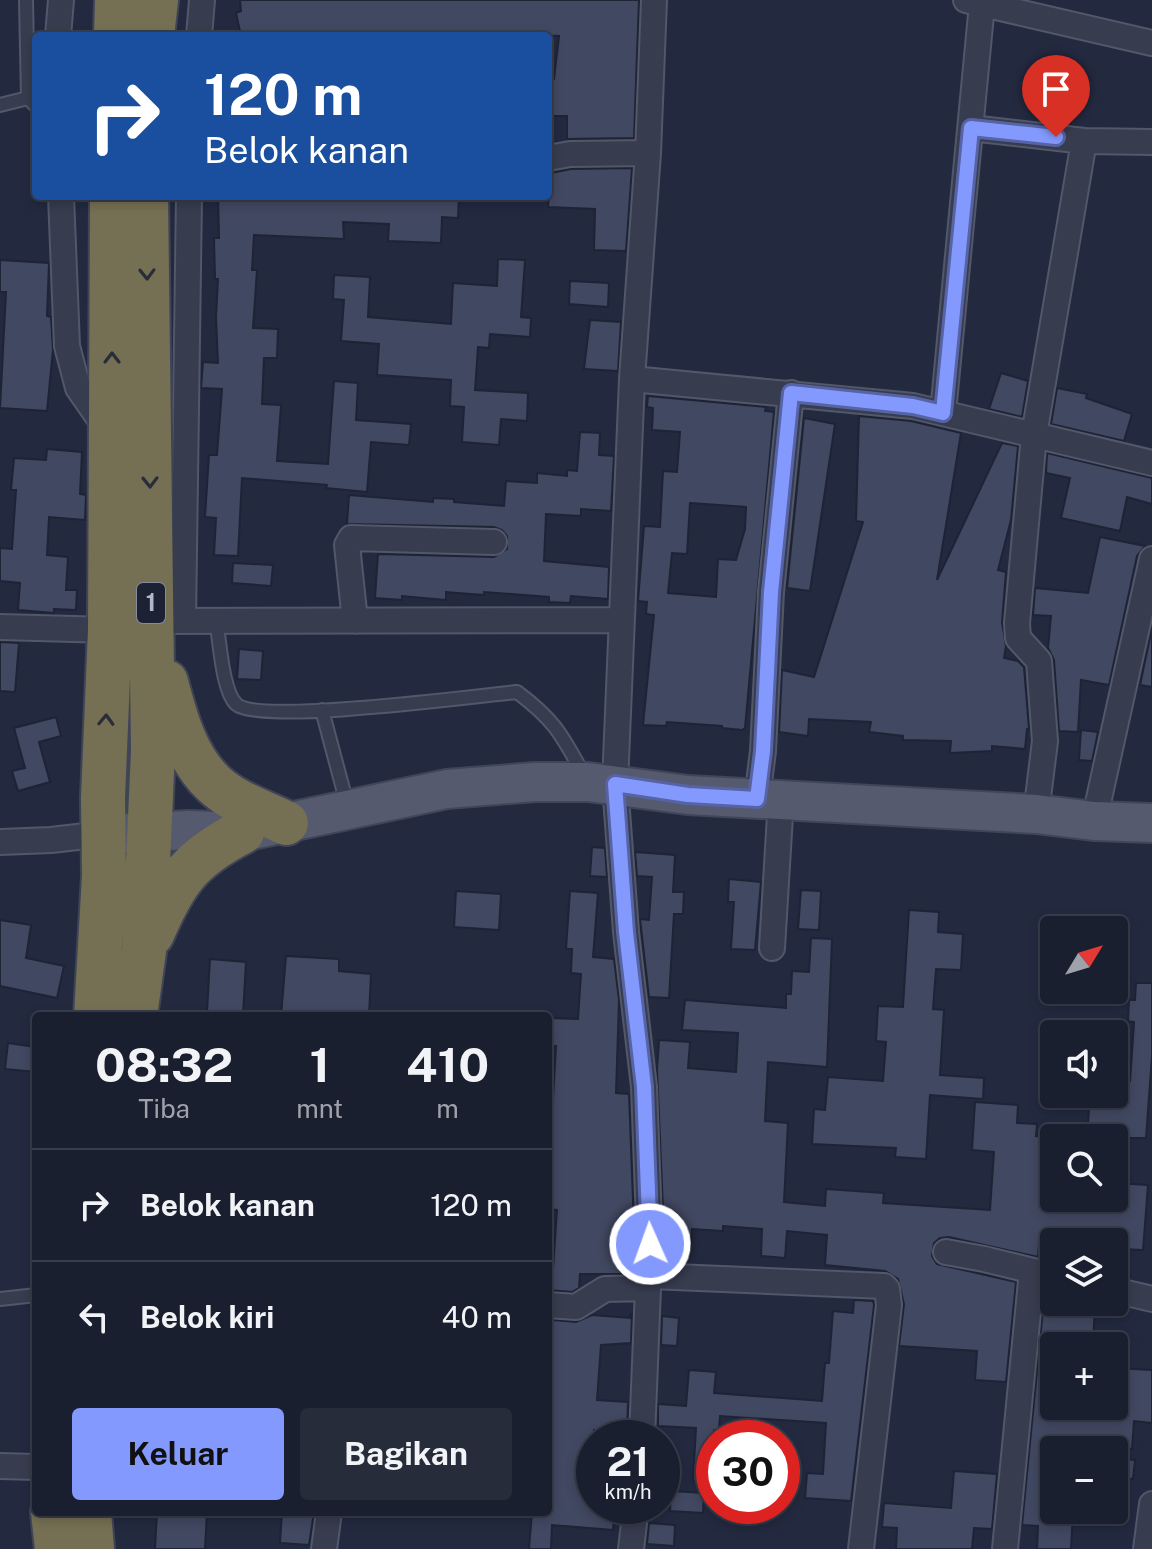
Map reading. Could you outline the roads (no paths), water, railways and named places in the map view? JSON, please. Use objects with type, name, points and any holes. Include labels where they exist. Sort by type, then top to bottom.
[{"type":"highway","points":[[116,32],[117,0]]},
{"type":"highway","points":[[152,32],[156,0]]},
{"type":"highway","name":"1","points":[[96,1012],[104,876],[103,816],[148,624],[112,436],[112,200]]},
{"type":"highway","name":"1","points":[[136,1012],[144,951],[151,817],[146,200]]},
{"type":"highway","points":[[148,624],[183,738],[197,761],[214,784],[247,805],[286,823]]},
{"type":"highway","points":[[144,951],[161,911],[193,863],[210,848],[242,832]]},
{"type":"highway","points":[[53,1516],[57,1549]]},
{"type":"highway","points":[[89,1516],[92,1549]]},
{"type":"main road","points":[[151,817],[188,830],[242,832],[447,789],[496,783],[602,783],[688,795],[1152,823]]},
{"type":"main road","points":[[103,816],[151,817],[223,807],[286,823]]},
{"type":"street","points":[[58,32],[61,0]]},
{"type":"street","points":[[199,32],[202,0]]},
{"type":"street","points":[[643,1420],[650,1282],[644,1087],[626,932],[602,783],[620,620],[654,0]]},
{"type":"street","points":[[943,413],[971,128],[974,2],[1152,43]]},
{"type":"street","points":[[971,128],[1084,141],[1152,142]]},
{"type":"street","points":[[1036,814],[1045,741],[1039,661],[1018,638],[1017,623],[1034,435],[1084,141]]},
{"type":"street","points":[[552,157],[570,154],[648,153]]},
{"type":"street","points":[[61,200],[67,346],[78,388],[112,436]]},
{"type":"street","points":[[148,624],[189,200]]},
{"type":"street","points":[[632,379],[913,406],[1152,463]]},
{"type":"street","points":[[772,948],[769,799],[763,751],[771,592],[791,393]]},
{"type":"street","points":[[355,621],[347,545],[351,538],[494,542]]},
{"type":"street","points":[[1094,821],[1152,559]]},
{"type":"street","points":[[0,627],[216,621],[620,620]]},
{"type":"street","points":[[0,842],[51,840],[103,816]]},
{"type":"street","points":[[946,1252],[1040,1273]]},
{"type":"street","points":[[552,1305],[576,1307],[605,1289],[650,1282],[884,1286],[889,1305],[861,1549]]},
{"type":"street","points":[[1128,1293],[1152,1299]]},
{"type":"street","points":[[1005,1549],[1040,1296]]},
{"type":"street","points":[[0,1466],[32,1467]]},
{"type":"street","points":[[1146,1549],[1152,1504]]},
{"type":"street","points":[[324,1549],[328,1516]]},
{"type":"street","points":[[631,1549],[634,1524]]},
{"type":"lane","points":[[0,105],[32,102],[26,0]]},
{"type":"lane","points":[[216,621],[229,694],[239,706],[256,711],[322,710],[517,692],[544,712],[602,783]]},
{"type":"lane","points":[[322,710],[348,809]]},
{"type":"lane","points":[[0,1299],[32,1295]]}]
